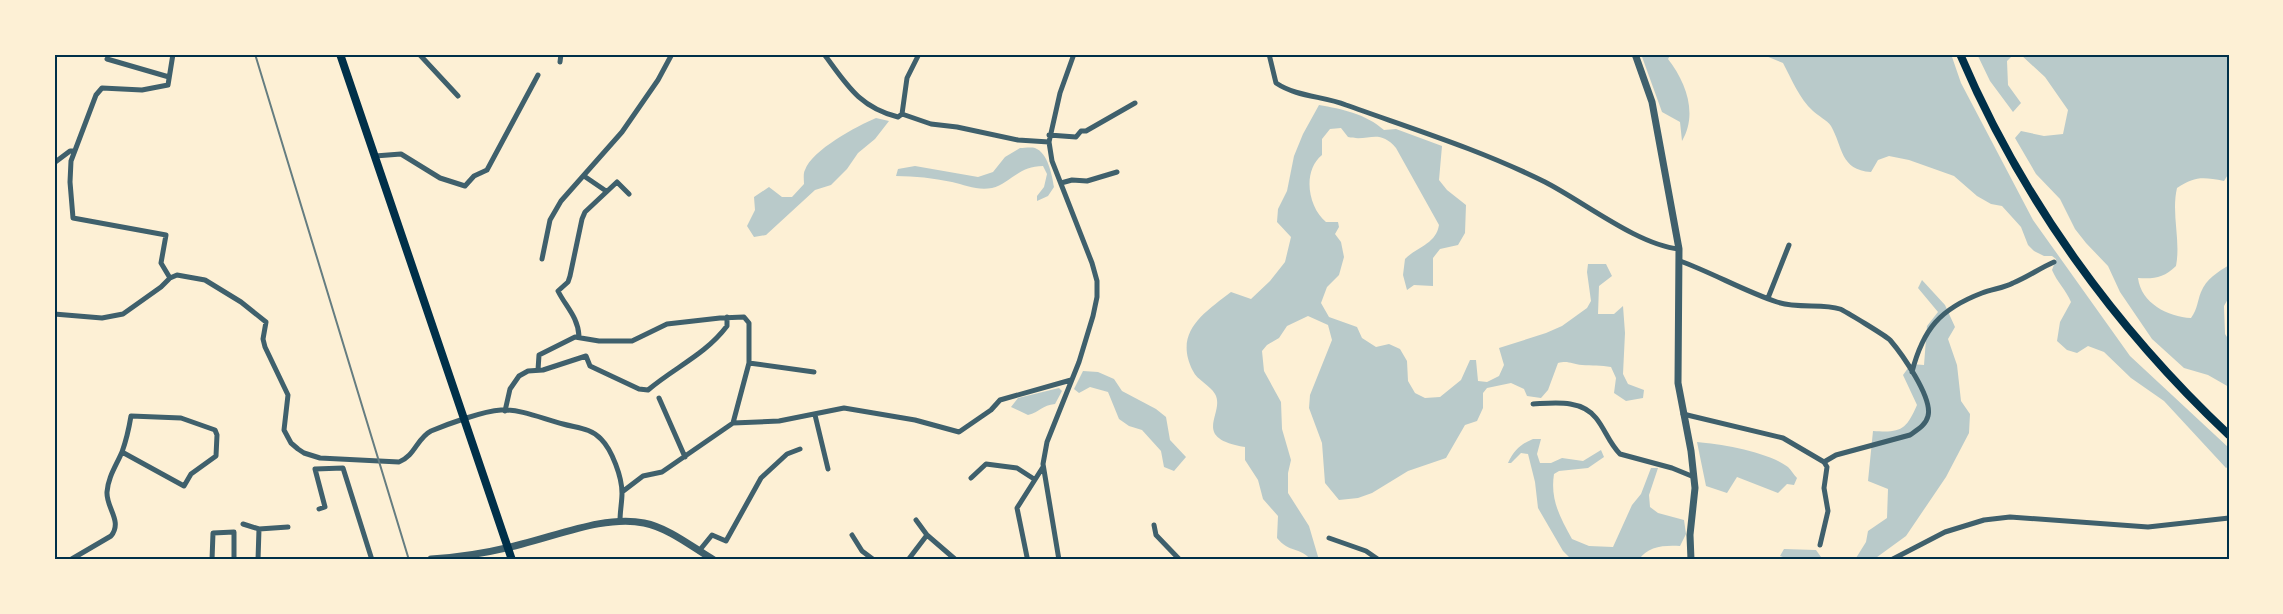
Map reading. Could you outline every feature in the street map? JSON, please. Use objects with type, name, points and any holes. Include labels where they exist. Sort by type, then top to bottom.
[{"type":"main road","points":[[340,54],[512,560]]},
{"type":"main road","points":[[1960,54],[2007,150],[2040,208],[2073,257],[2130,331],[2158,363],[2229,435]]},
{"type":"street","points":[[170,278],[161,263],[166,235],[73,218],[70,182],[71,161],[96,95],[102,88],[142,90],[168,85],[173,54]]},
{"type":"street","points":[[419,54],[458,96]]},
{"type":"street","points":[[560,62],[561,54]]},
{"type":"street","points":[[542,259],[550,220],[561,201],[633,117],[672,54]]},
{"type":"street","points":[[824,54],[851,89],[872,108],[898,117],[902,114],[931,124],[1018,140],[1049,142]]},
{"type":"street","points":[[902,114],[907,78],[918,54]]},
{"type":"street","points":[[1059,560],[1043,467],[1047,442],[1071,380],[1093,316],[1097,297],[1097,281],[1092,263],[1052,161],[1049,142],[1060,93],[1074,54]]},
{"type":"street","points":[[1269,54],[1276,83],[1287,90],[1342,103],[1468,148],[1545,182],[1644,239],[1665,248],[1679,249]]},
{"type":"street","points":[[1635,54],[1652,102],[1679,249],[1677,366],[1694,477],[1695,502],[1690,535],[1691,560]]},
{"type":"street","points":[[107,59],[169,78]]},
{"type":"street","points":[[375,156],[401,154],[440,178],[465,186],[474,176],[487,170],[538,75]]},
{"type":"street","points":[[1049,135],[1076,137],[1081,131],[1086,131],[1135,103]]},
{"type":"street","points":[[54,163],[70,151],[74,151]]},
{"type":"street","points":[[1061,183],[1072,180],[1087,181],[1117,172]]},
{"type":"street","points":[[584,176],[606,191]]},
{"type":"street","points":[[579,336],[579,326],[574,315],[558,291],[568,282],[585,212],[617,182],[629,194]]},
{"type":"street","points":[[1768,298],[1789,245]]},
{"type":"street","points":[[1680,261],[1768,298],[1798,307],[1839,308],[1889,339],[1921,387],[1929,408],[1928,419],[1919,429],[1899,438],[1836,455],[1824,462]]},
{"type":"street","points":[[1912,372],[1922,339],[1937,320],[1950,309],[1975,296],[2012,284],[2054,262]]},
{"type":"street","points":[[54,314],[102,318],[123,314],[177,275],[205,280],[242,302],[266,322],[263,339],[265,347],[288,395],[284,430],[291,443],[304,453],[330,459],[365,458],[399,462],[407,459],[426,434],[473,416],[505,411],[527,413],[592,431],[607,448],[619,477],[622,492],[620,520]]},
{"type":"street","points":[[538,370],[539,355],[579,336],[599,341],[632,341],[667,324],[744,317],[748,323],[749,363],[733,423]]},
{"type":"street","points":[[505,411],[510,388],[528,371],[586,356],[590,366],[639,389],[648,390],[667,374],[691,361],[713,342],[727,326],[727,318]]},
{"type":"street","points":[[749,363],[814,372]]},
{"type":"street","points":[[622,492],[643,476],[662,472],[733,423],[779,421],[834,409],[855,409],[915,420],[959,432],[991,410],[1000,400],[1071,380]]},
{"type":"street","points":[[659,398],[685,457]]},
{"type":"street","points":[[1533,405],[1562,402],[1574,405],[1596,418],[1620,454],[1672,468],[1694,477]]},
{"type":"street","points":[[1683,414],[1783,438],[1824,462],[1827,467],[1824,488],[1828,511],[1820,545]]},
{"type":"street","points":[[814,415],[828,469]]},
{"type":"street","points":[[70,560],[111,536],[115,531],[116,522],[107,494],[110,477],[122,452],[131,416],[181,418],[215,430],[217,435],[216,456],[192,474],[184,486],[122,452]]},
{"type":"street","points":[[699,551],[712,534],[726,541],[761,478],[787,454],[800,448]]},
{"type":"street","points":[[971,478],[986,464],[1017,468],[1034,479]]},
{"type":"street","points":[[1027,557],[1017,508],[1043,467]]},
{"type":"street","points":[[318,509],[325,507],[315,469],[343,468],[372,560]]},
{"type":"street","points":[[1892,560],[1945,532],[1984,520],[2010,517],[2148,527],[2229,518]]},
{"type":"street","points":[[429,560],[508,548],[620,520],[646,523],[660,528],[714,560]]},
{"type":"street","points":[[916,520],[927,535],[956,560]]},
{"type":"street","points":[[243,524],[260,529],[288,527]]},
{"type":"street","points":[[1154,525],[1156,535],[1180,560]]},
{"type":"street","points":[[258,560],[260,529]]},
{"type":"street","points":[[212,560],[213,533],[234,532],[234,560]]},
{"type":"street","points":[[852,535],[862,551],[874,560]]},
{"type":"street","points":[[908,560],[927,535]]},
{"type":"street","points":[[1329,538],[1366,551],[1379,560]]},
{"type":"shaded area","points":[[1641,54],[1671,54],[1668,59],[1680,78],[1688,98],[1689,120],[1682,141],[1680,122],[1662,112]]},
{"type":"shaded area","points":[[1761,54],[1845,54],[1852,57],[1951,54],[1961,83],[2033,220],[2130,356],[2229,448],[2229,466],[2226,468],[2164,401],[2131,378],[2104,352],[2088,346],[2077,353],[2067,350],[2057,341],[2060,322],[2071,302],[2052,270],[2056,259],[2034,251],[2028,245],[2021,227],[2002,206],[1991,204],[1977,196],[1954,176],[1909,160],[1889,156],[1878,160],[1871,172],[1853,167],[1844,156],[1831,126],[1804,100],[1783,63]]},
{"type":"shaded area","points":[[1977,54],[2014,54],[2007,61],[2008,85],[2021,103],[2013,112],[1990,81]]},
{"type":"shaded area","points":[[2020,54],[2229,54],[2229,173],[2224,181],[2199,179],[2189,181],[2177,188],[2175,198],[2176,266],[2159,277],[2138,278],[2144,295],[2157,307],[2173,315],[2191,318],[2206,283],[2229,265],[2229,297],[2224,306],[2225,334],[2229,340],[2229,387],[2208,375],[2184,368],[2152,339],[2120,292],[2108,266],[2075,229],[2060,199],[2036,174],[2015,138],[2021,131],[2044,136],[2063,134],[2068,110],[2045,77]]},
{"type":"shaded area","points":[[1319,105],[1353,113],[1377,124],[1384,130],[1396,129],[1442,146],[1439,180],[1447,190],[1466,205],[1465,233],[1458,245],[1440,249],[1433,258],[1433,286],[1414,285],[1407,290],[1403,275],[1405,259],[1434,237],[1439,225],[1396,148],[1379,137],[1348,137],[1341,128],[1330,129],[1322,139],[1322,155],[1312,170],[1310,189],[1320,215],[1326,222],[1338,222],[1339,227],[1335,234],[1341,242],[1344,257],[1339,275],[1327,287],[1321,303],[1329,317],[1357,327],[1362,338],[1376,347],[1389,344],[1400,349],[1407,361],[1408,381],[1415,393],[1425,398],[1440,397],[1461,380],[1470,360],[1476,360],[1478,381],[1487,382],[1499,376],[1504,365],[1499,348],[1562,326],[1587,308],[1591,301],[1588,264],[1606,264],[1612,276],[1599,286],[1598,314],[1614,314],[1623,306],[1625,333],[1623,374],[1628,384],[1644,390],[1643,398],[1626,401],[1614,393],[1616,378],[1611,367],[1565,362],[1558,363],[1548,390],[1541,398],[1527,396],[1524,389],[1511,383],[1487,388],[1483,393],[1483,408],[1477,421],[1465,425],[1446,458],[1408,471],[1372,493],[1358,498],[1339,500],[1325,483],[1322,443],[1309,408],[1310,395],[1332,340],[1328,325],[1308,316],[1287,326],[1279,338],[1262,351],[1264,371],[1281,402],[1282,429],[1291,460],[1288,473],[1288,493],[1309,526],[1319,560],[1311,560],[1303,553],[1281,543],[1277,538],[1278,516],[1263,499],[1258,480],[1245,460],[1245,447],[1218,438],[1213,424],[1217,401],[1215,394],[1193,371],[1187,345],[1194,325],[1211,308],[1231,292],[1251,299],[1270,281],[1285,262],[1291,237],[1277,222],[1278,209],[1287,191],[1294,156]]},
{"type":"shaded area","points":[[876,118],[889,121],[831,185],[815,190],[766,235],[754,237],[747,226],[755,210],[754,197],[769,187],[782,197],[792,197],[804,184],[804,171],[816,155],[847,133]]},
{"type":"shaded area","points":[[1020,148],[1033,148],[1039,151],[1046,159],[1051,171],[1054,187],[1048,196],[1037,201],[1047,174],[1043,166],[1027,169],[998,186],[987,189],[931,178],[896,176],[898,169],[915,166],[978,177],[993,172],[1005,157]]},
{"type":"shaded area","points":[[1922,280],[1945,305],[1955,327],[1948,339],[1957,365],[1961,401],[1970,414],[1969,433],[1946,477],[1906,536],[1873,560],[1792,560],[1780,556],[1784,549],[1816,550],[1821,557],[1856,558],[1866,542],[1868,531],[1887,518],[1888,489],[1868,481],[1873,431],[1890,431],[1901,428],[1906,425],[1917,405],[1903,375],[1911,364],[1924,365],[1927,326],[1938,312],[1918,288]]},
{"type":"shaded area","points":[[1083,371],[1098,372],[1114,379],[1122,391],[1156,409],[1166,417],[1170,440],[1186,457],[1174,471],[1164,467],[1161,451],[1142,430],[1129,426],[1119,419],[1108,392],[1090,387],[1079,393],[1074,389]]},
{"type":"shaded area","points":[[1059,388],[1062,391],[1055,404],[1032,414],[1028,415],[1011,407],[1018,398]]},
{"type":"shaded area","points":[[1533,439],[1541,439],[1537,454],[1540,463],[1551,463],[1562,458],[1583,461],[1601,450],[1604,457],[1588,468],[1559,471],[1554,474],[1555,500],[1560,516],[1572,539],[1589,546],[1613,547],[1632,505],[1641,494],[1651,468],[1658,468],[1649,495],[1650,507],[1658,513],[1684,520],[1686,534],[1680,546],[1663,546],[1652,549],[1642,555],[1639,560],[1572,560],[1563,551],[1538,508],[1528,454],[1521,453],[1511,463],[1508,463],[1518,448]]},
{"type":"shaded area","points":[[1697,442],[1732,447],[1769,457],[1788,467],[1797,478],[1794,485],[1787,484],[1778,493],[1737,477],[1727,493],[1706,486]]},
{"type":"railway","points":[[255,54],[409,560]]}]
